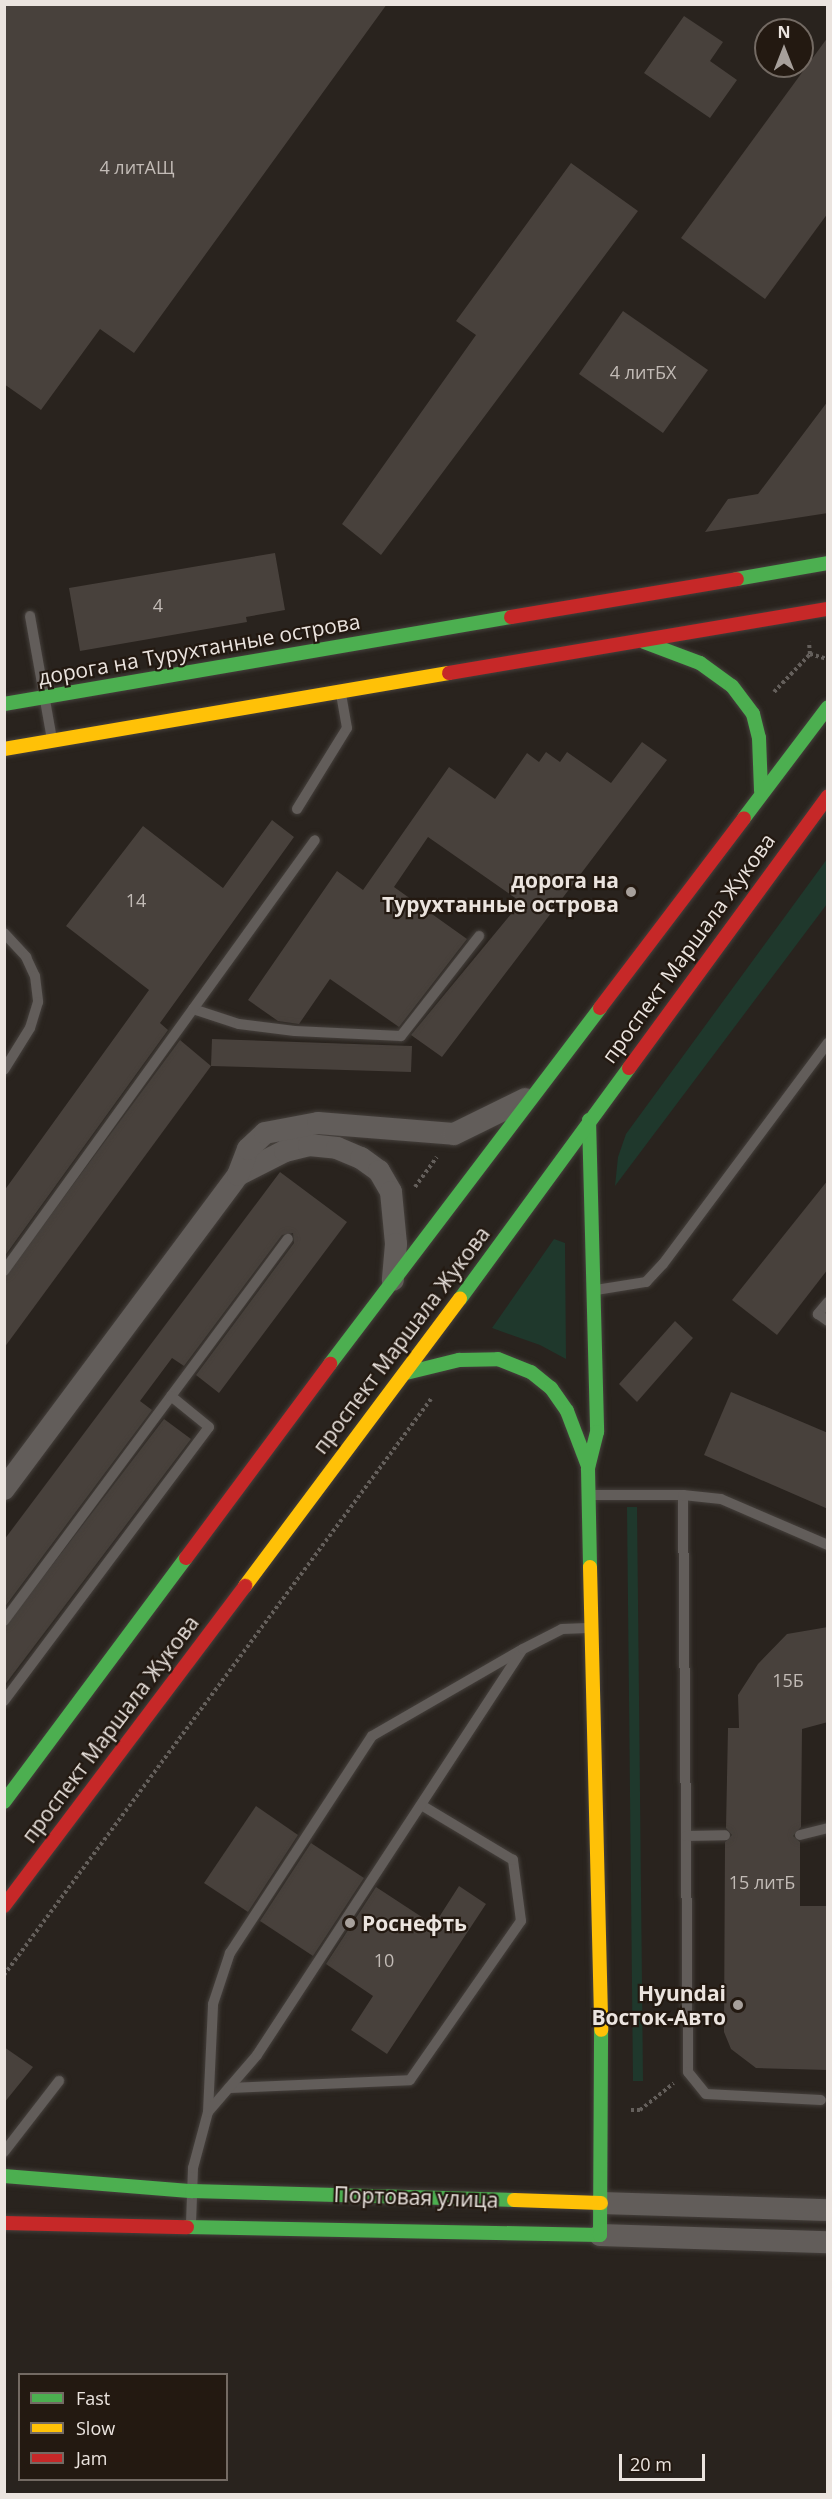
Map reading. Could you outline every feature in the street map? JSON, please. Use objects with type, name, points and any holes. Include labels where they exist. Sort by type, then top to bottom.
[{"type":"street","name":"дорога на Турухтанные острова","points":[[4,704],[828,563]]},
{"type":"street","points":[[4,749],[828,609]]},
{"type":"street","points":[[643,641],[700,663],[732,686],[753,714],[759,738],[761,791]]},
{"type":"street","name":"проспект Маршала Жукова","points":[[4,1802],[393,1280],[668,922],[761,791],[828,707]]},
{"type":"street","name":"проспект Маршала Жукова","points":[[4,1906],[406,1373],[828,796]]},
{"type":"street","points":[[4,1489],[238,1175],[248,1149],[265,1133],[286,1126],[318,1123],[454,1134],[534,1094]]},
{"type":"street","points":[[590,1120],[597,1432],[588,1468],[603,2109],[600,2235]]},
{"type":"street","points":[[238,1175],[285,1150],[309,1145],[337,1148],[361,1158],[379,1171],[391,1192],[396,1244],[393,1280]]},
{"type":"street","points":[[406,1373],[469,1360],[498,1359],[531,1371],[551,1388],[567,1411],[588,1468]]},
{"type":"street","name":"Портовая улица","points":[[4,2176],[192,2190],[828,2210]]},
{"type":"street","name":"Портовая улица","points":[[4,2223],[191,2224],[828,2242]]},
{"type":"lane","points":[[30,616],[52,741]]},
{"type":"lane","points":[[297,809],[347,728],[341,691]]},
{"type":"lane","points":[[4,1271],[315,840]]},
{"type":"lane","points":[[4,933],[26,957],[35,976],[38,1002],[30,1029],[4,1070]]},
{"type":"lane","points":[[193,1009],[238,1024],[295,1031],[401,1036],[479,936]]},
{"type":"lane","points":[[594,1291],[646,1282],[663,1264],[828,1043]]},
{"type":"lane","points":[[4,1621],[288,1239]]},
{"type":"lane","points":[[828,1302],[818,1314],[828,1321]]},
{"type":"lane","points":[[4,1701],[210,1427],[171,1396]]},
{"type":"lane","points":[[589,1496],[683,1495],[721,1499],[828,1545]]},
{"type":"lane","points":[[683,1495],[688,2072],[706,2094],[821,2100]]},
{"type":"lane","points":[[191,2224],[193,2168],[208,2112],[213,2004],[230,1953],[372,1736],[562,1629],[591,1628]]},
{"type":"lane","points":[[208,2112],[257,2055],[523,1649]]},
{"type":"lane","points":[[229,2088],[410,2080],[521,1921],[513,1860],[421,1805]]},
{"type":"lane","points":[[801,1835],[828,1828]]},
{"type":"lane","points":[[686,1836],[725,1835]]},
{"type":"lane","points":[[4,2152],[59,2081]]},
{"type":"path","points":[[767,699],[810,654],[828,659]]},
{"type":"path","points":[[408,1197],[443,1149]]},
{"type":"path","points":[[4,1975],[432,1397]]},
{"type":"path","points":[[630,2110],[640,2110],[688,2072]]},
{"type":"green space","points":[[827,859],[827,904],[615,1186],[618,1157],[626,1134]]},
{"type":"green space","points":[[554,1239],[565,1243],[566,1359],[540,1345],[492,1328]]},
{"type":"green space","points":[[627,1507],[637,1507],[643,2081],[633,2081]]},
{"type":"building","points":[[4,4],[387,4],[134,353],[100,329],[41,410],[4,384]]},
{"type":"building","points":[[684,16],[723,42],[710,61],[737,80],[710,118],[644,73]]},
{"type":"building","points":[[828,37],[828,213],[765,299],[681,238],[798,78],[814,78],[814,56]]},
{"type":"building","points":[[571,163],[638,211],[381,555],[342,524],[476,335],[456,321]]},
{"type":"building","points":[[623,311],[708,370],[663,433],[579,374]]},
{"type":"building","points":[[828,401],[828,513],[705,532],[728,499],[758,494]]},
{"type":"building","points":[[275,553],[285,610],[246,617],[247,622],[80,651],[69,588]]},
{"type":"building","points":[[642,742],[667,760],[442,1057],[411,1035],[521,902],[428,837],[394,887],[467,939],[399,1027],[330,979],[299,1024],[278,1021],[248,1000],[337,871],[363,890],[449,767],[495,799],[527,753],[539,762],[546,752],[560,762],[567,752],[611,783]]},
{"type":"building","points":[[272,820],[294,837],[160,1023],[168,1030],[4,1257],[4,1191],[149,990],[66,926],[143,826],[223,888]]},
{"type":"building","points":[[212,1039],[412,1046],[411,1072],[211,1066]]},
{"type":"building","points":[[180,1040],[211,1066],[4,1348],[4,1278]]},
{"type":"building","points":[[280,1172],[347,1222],[219,1393],[196,1375],[294,1243],[293,1233],[282,1235],[184,1366],[172,1358],[140,1401],[152,1410],[4,1608],[4,1540]]},
{"type":"building","points":[[828,1180],[828,1269],[777,1335],[732,1300]]},
{"type":"building","points":[[675,1321],[693,1338],[637,1402],[619,1384]]},
{"type":"building","points":[[731,1392],[828,1433],[828,1509],[704,1455]]},
{"type":"building","points":[[164,1419],[191,1439],[4,1686],[4,1628]]},
{"type":"building","points":[[828,1627],[828,1722],[802,1729],[801,1827],[793,1836],[800,1842],[800,1906],[828,1906],[828,2070],[756,2068],[731,2049],[724,2032],[725,1842],[732,1835],[726,1828],[728,1728],[739,1728],[738,1695],[758,1664],[787,1634]]},
{"type":"building","points":[[256,1806],[298,1835],[248,1912],[204,1883]]},
{"type":"building","points":[[311,1843],[364,1878],[313,1956],[260,1921]]},
{"type":"building","points":[[459,1886],[486,1904],[387,2054],[351,2030],[373,1996],[326,1964],[376,1887],[434,1925]]},
{"type":"building","points":[[4,2047],[33,2067],[4,2103]]},
{"type":"traffic: fast","points":[[737,579],[828,563]]},
{"type":"traffic: fast","points":[[4,704],[511,617]]},
{"type":"traffic: fast","points":[[644,642],[700,663],[732,686],[753,714],[759,738],[761,791]]},
{"type":"traffic: fast","points":[[744,818],[828,707]]},
{"type":"traffic: fast","points":[[330,1364],[600,1008]]},
{"type":"traffic: fast","points":[[460,1299],[629,1068]]},
{"type":"traffic: fast","points":[[589,1120],[597,1432],[588,1469],[590,1567]]},
{"type":"traffic: fast","points":[[406,1373],[459,1360],[498,1359],[531,1372],[551,1388],[567,1411],[588,1466]]},
{"type":"traffic: fast","points":[[4,1802],[186,1558]]},
{"type":"traffic: fast","points":[[187,2227],[600,2235],[601,2030]]},
{"type":"traffic: fast","points":[[4,2176],[192,2191],[514,2200]]},
{"type":"traffic: slow","points":[[4,749],[449,673]]},
{"type":"traffic: slow","points":[[245,1586],[460,1299]]},
{"type":"traffic: slow","points":[[590,1567],[601,2030]]},
{"type":"traffic: slow","points":[[514,2200],[601,2203]]},
{"type":"traffic: jam","points":[[511,617],[737,579]]},
{"type":"traffic: jam","points":[[449,673],[828,609]]},
{"type":"traffic: jam","points":[[629,1068],[828,796]]},
{"type":"traffic: jam","points":[[600,1008],[744,818]]},
{"type":"traffic: jam","points":[[186,1558],[330,1364]]},
{"type":"traffic: jam","points":[[4,1906],[245,1586]]},
{"type":"traffic: jam","points":[[4,2223],[187,2227]]},
{"type":"place","name":"дорога на Турухтанные острова","points":[[631,892]]},
{"type":"place","name":"Роснефть","points":[[350,1923]]},
{"type":"place","name":"Hyundai Восток-Авто","points":[[738,2005]]}]
